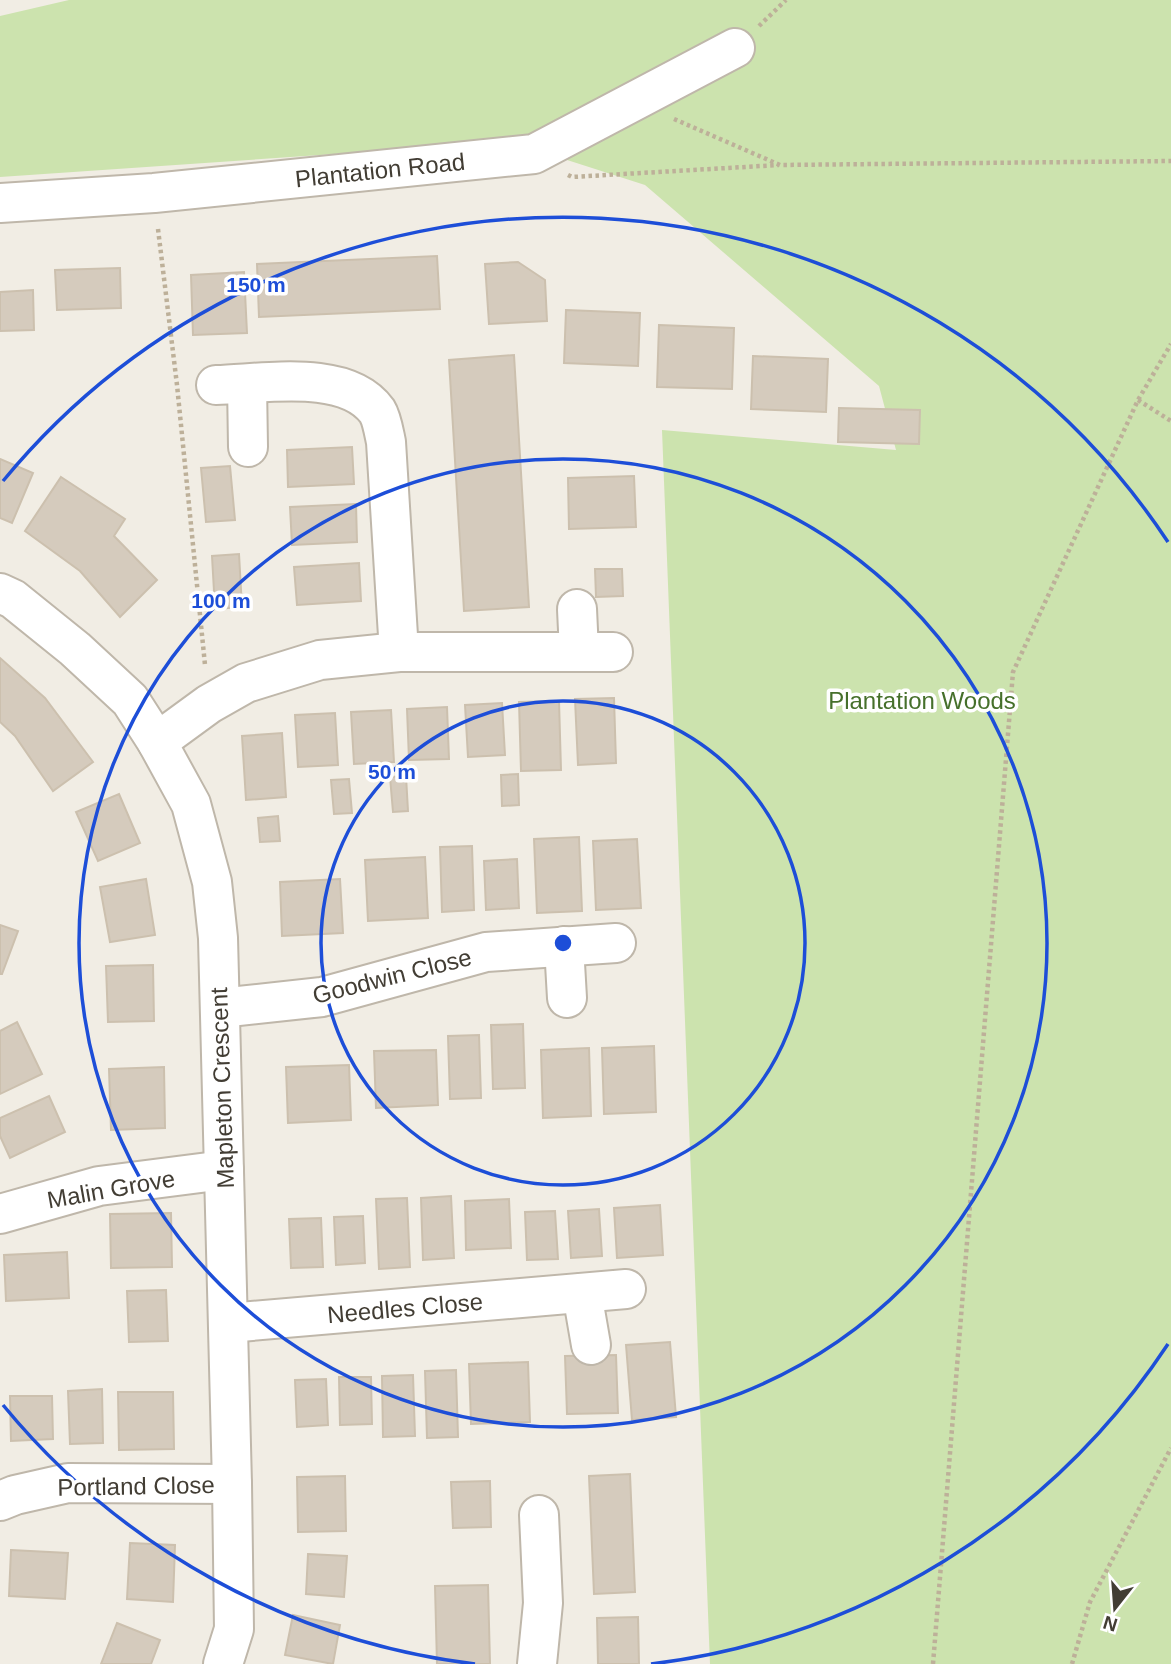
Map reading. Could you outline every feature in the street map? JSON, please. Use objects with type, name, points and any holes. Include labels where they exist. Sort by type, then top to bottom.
[{"type":"street","name":"Plantation Road","points":[[0,203],[153,193],[534,154],[735,48]]},
{"type":"street","points":[[248,447],[231,384],[313,381],[353,390],[378,412],[386,442],[399,652]]},
{"type":"street","name":"Mapleton Crescent","points":[[0,593],[13,599],[75,649],[130,700],[191,804],[212,882],[218,938],[232,1484],[234,1629],[223,1664]]},
{"type":"street","points":[[157,742],[209,704],[246,683],[320,660],[399,652],[596,652],[577,609]]},
{"type":"street","name":"Goodwin Close","points":[[220,1008],[322,997],[486,952],[616,943]]},
{"type":"street","points":[[565,946],[567,998]]},
{"type":"street","name":"Malin Grove","points":[[0,1213],[99,1186],[224,1170]]},
{"type":"street","name":"Needles Close","points":[[228,1323],[626,1289]]},
{"type":"street","points":[[582,1293],[591,1345]]},
{"type":"street","name":"Portland Close","points":[[0,1501],[68,1483],[232,1484]]},
{"type":"street","points":[[537,1664],[543,1603],[539,1515]]},
{"type":"path","points":[[634,101],[780,165]]},
{"type":"path","points":[[534,154],[572,177],[780,165],[1171,161]]},
{"type":"path","points":[[153,193],[177,385],[209,704]]},
{"type":"path","points":[[933,1664],[1013,672],[1138,400],[1171,344]]},
{"type":"path","points":[[1138,400],[1171,421]]},
{"type":"path","points":[[1072,1664],[1090,1602],[1171,1448]]},
{"type":"green space","name":"Plantation Woods","points":[[69,0],[1171,0],[1171,1664],[710,1664],[662,430],[896,450],[879,386],[645,185],[511,142],[0,177],[0,16]]},
{"type":"building","points":[[437,256],[440,309],[259,317],[257,264]]},
{"type":"building","points":[[518,262],[545,280],[547,321],[489,324],[485,264]]},
{"type":"building","points":[[120,268],[121,308],[57,310],[55,270]]},
{"type":"building","points":[[244,272],[247,333],[193,335],[191,275]]},
{"type":"building","points":[[33,290],[34,330],[0,331],[0,292]]},
{"type":"building","points":[[566,310],[640,313],[638,366],[564,363]]},
{"type":"building","points":[[659,325],[734,328],[732,389],[657,387]]},
{"type":"building","points":[[514,355],[529,607],[464,611],[449,360]]},
{"type":"building","points":[[753,356],[828,359],[826,412],[751,409]]},
{"type":"building","points":[[839,408],[920,410],[919,444],[838,442]]},
{"type":"building","points":[[352,447],[354,484],[288,487],[287,450]]},
{"type":"building","points":[[0,459],[33,473],[12,523],[0,518]]},
{"type":"building","points":[[230,466],[235,520],[206,522],[201,468]]},
{"type":"building","points":[[634,476],[636,527],[569,529],[568,478]]},
{"type":"building","points":[[61,477],[125,519],[114,536],[157,580],[120,617],[80,571],[25,531]]},
{"type":"building","points":[[356,504],[357,542],[292,545],[290,507]]},
{"type":"building","points":[[239,554],[242,607],[215,609],[212,556]]},
{"type":"building","points":[[359,563],[361,601],[297,605],[294,567]]},
{"type":"building","points":[[595,569],[622,569],[623,596],[596,597]]},
{"type":"building","points":[[0,658],[45,698],[93,762],[53,791],[15,736],[0,722]]},
{"type":"building","points":[[614,698],[616,763],[578,765],[575,699]]},
{"type":"building","points":[[559,701],[561,770],[521,771],[519,702]]},
{"type":"building","points":[[502,703],[505,755],[468,757],[465,705]]},
{"type":"building","points":[[447,707],[449,759],[409,760],[407,709]]},
{"type":"building","points":[[391,710],[394,762],[354,764],[351,712]]},
{"type":"building","points":[[335,713],[338,765],[298,767],[295,715]]},
{"type":"building","points":[[282,733],[286,797],[246,800],[242,736]]},
{"type":"building","points":[[518,774],[519,805],[502,806],[501,775]]},
{"type":"building","points":[[406,776],[408,811],[393,812],[390,777]]},
{"type":"building","points":[[349,779],[352,813],[334,814],[331,780]]},
{"type":"building","points":[[119,794],[140,843],[98,861],[76,812]]},
{"type":"building","points":[[278,816],[280,841],[260,842],[258,818]]},
{"type":"building","points":[[579,837],[582,911],[537,913],[534,839]]},
{"type":"building","points":[[637,839],[641,908],[596,910],[593,841]]},
{"type":"building","points":[[472,846],[474,910],[442,912],[440,847]]},
{"type":"building","points":[[425,857],[428,918],[368,921],[365,860]]},
{"type":"building","points":[[517,859],[519,908],[486,910],[484,861]]},
{"type":"building","points":[[146,879],[155,935],[110,942],[100,887]]},
{"type":"building","points":[[340,879],[343,933],[282,936],[280,882]]},
{"type":"building","points":[[0,925],[18,931],[2,974],[0,974]]},
{"type":"building","points":[[153,965],[154,1021],[108,1022],[106,966]]},
{"type":"building","points":[[17,1022],[42,1074],[0,1094],[0,1031]]},
{"type":"building","points":[[523,1024],[525,1088],[493,1089],[491,1025]]},
{"type":"building","points":[[479,1035],[481,1098],[450,1099],[448,1036]]},
{"type":"building","points":[[654,1046],[656,1112],[604,1114],[602,1048]]},
{"type":"building","points":[[589,1048],[591,1116],[543,1118],[541,1050]]},
{"type":"building","points":[[436,1050],[438,1105],[376,1108],[374,1051]]},
{"type":"building","points":[[349,1065],[351,1120],[288,1123],[286,1067]]},
{"type":"building","points":[[164,1067],[165,1128],[111,1130],[109,1069]]},
{"type":"building","points":[[49,1096],[65,1132],[10,1158],[0,1136],[0,1118]]},
{"type":"building","points":[[451,1196],[454,1258],[423,1260],[421,1198]]},
{"type":"building","points":[[407,1198],[410,1267],[379,1269],[376,1199]]},
{"type":"building","points":[[509,1199],[511,1248],[466,1250],[465,1201]]},
{"type":"building","points":[[660,1205],[663,1255],[617,1258],[614,1208]]},
{"type":"building","points":[[599,1209],[602,1256],[571,1258],[568,1211]]},
{"type":"building","points":[[555,1211],[558,1259],[527,1260],[525,1212]]},
{"type":"building","points":[[171,1213],[172,1267],[111,1268],[110,1214]]},
{"type":"building","points":[[363,1216],[365,1263],[336,1265],[334,1217]]},
{"type":"building","points":[[321,1218],[323,1267],[291,1268],[289,1219]]},
{"type":"building","points":[[67,1252],[69,1298],[6,1301],[4,1255]]},
{"type":"building","points":[[166,1290],[168,1341],[129,1342],[127,1291]]},
{"type":"building","points":[[670,1342],[676,1417],[632,1420],[626,1345]]},
{"type":"building","points":[[616,1355],[618,1413],[567,1414],[565,1356]]},
{"type":"building","points":[[528,1362],[530,1422],[471,1424],[469,1364]]},
{"type":"building","points":[[456,1370],[458,1437],[427,1438],[425,1371]]},
{"type":"building","points":[[413,1375],[415,1436],[383,1437],[382,1376]]},
{"type":"building","points":[[339,1377],[371,1377],[372,1424],[340,1425]]},
{"type":"building","points":[[326,1379],[328,1425],[297,1427],[295,1380]]},
{"type":"building","points":[[102,1389],[103,1443],[70,1444],[68,1391]]},
{"type":"building","points":[[118,1392],[173,1392],[174,1449],[119,1450]]},
{"type":"building","points":[[10,1396],[52,1396],[53,1439],[11,1441]]},
{"type":"building","points":[[630,1474],[635,1592],[594,1594],[589,1476]]},
{"type":"building","points":[[345,1476],[346,1531],[298,1532],[297,1477]]},
{"type":"building","points":[[490,1481],[491,1527],[453,1528],[451,1482]]},
{"type":"building","points":[[130,1543],[175,1545],[173,1602],[127,1599]]},
{"type":"building","points":[[11,1550],[68,1553],[65,1599],[9,1596]]},
{"type":"building","points":[[308,1554],[347,1556],[344,1597],[306,1594]]},
{"type":"building","points":[[488,1585],[490,1664],[437,1664],[435,1586]]},
{"type":"building","points":[[293,1615],[340,1625],[333,1664],[285,1655]]},
{"type":"building","points":[[638,1617],[639,1664],[598,1664],[597,1618]]},
{"type":"building","points":[[117,1623],[160,1640],[151,1664],[101,1664]]}]
